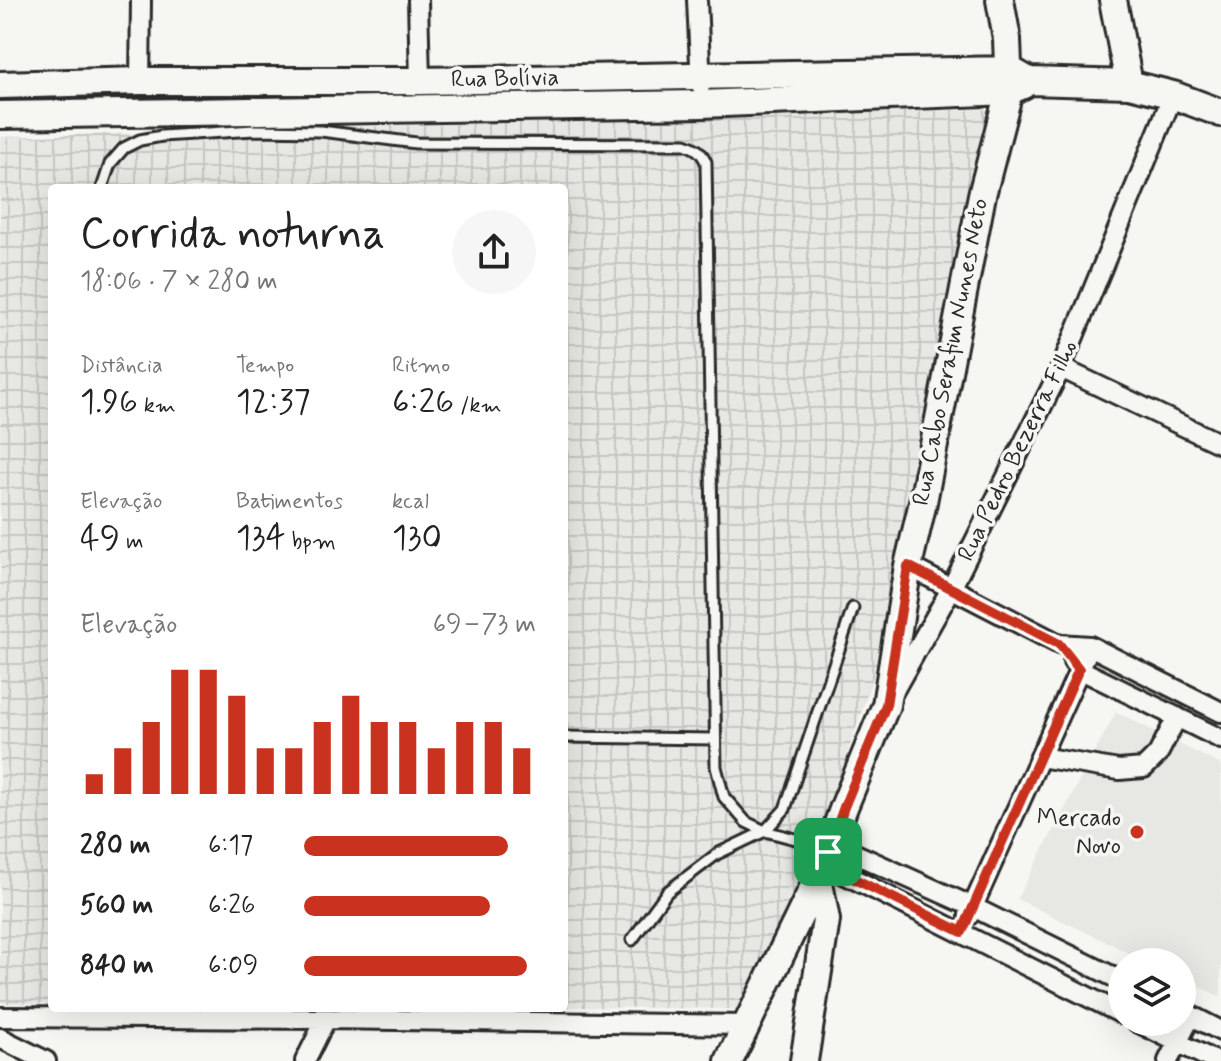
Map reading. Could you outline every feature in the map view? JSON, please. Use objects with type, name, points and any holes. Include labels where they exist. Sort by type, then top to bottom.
[{"type":"street","points":[[140,81],[141,0]]},
{"type":"street","points":[[418,0],[420,81]]},
{"type":"street","points":[[697,0],[701,104]]},
{"type":"street","name":"Rua Cabo Serafim Nunes Neto","points":[[886,705],[908,566],[982,195],[1016,81],[1000,0]]},
{"type":"street","points":[[1113,0],[1129,84]]},
{"type":"street","name":"Rua Bolívia","points":[[0,85],[700,75],[1016,81]]},
{"type":"street","points":[[600,77],[600,106]]},
{"type":"street","points":[[1016,81],[1129,84],[1173,95],[1221,113]]},
{"type":"street","name":"Rua Bolívia","points":[[0,115],[701,104],[1016,81]]},
{"type":"street","name":"Rua Pedro Bezerra Filho","points":[[729,1061],[825,859],[886,705],[951,589],[1061,368],[1173,95]]},
{"type":"street","points":[[1061,368],[1221,444]]},
{"type":"street","points":[[908,566],[1059,644],[1090,646],[1221,712]]},
{"type":"street","points":[[1059,644],[1079,669],[1221,739]]},
{"type":"street","points":[[962,932],[1090,646]]},
{"type":"street","points":[[1040,757],[1119,770],[1144,768],[1158,754],[1177,717]]},
{"type":"street","points":[[825,859],[973,907],[1108,974]]},
{"type":"street","points":[[825,859],[1108,1007]]},
{"type":"street","points":[[804,1061],[824,943],[825,859]]},
{"type":"street","points":[[0,1017],[746,1025]]},
{"type":"street","points":[[1196,1018],[1221,1031]]},
{"type":"street","points":[[305,1061],[326,1019]]},
{"type":"street","points":[[1165,1036],[1215,1061]]},
{"type":"street","points":[[1168,1061],[1179,1036]]},
{"type":"street","points":[[0,1038],[46,1061]]},
{"type":"lane","points":[[103,184],[110,164],[124,148],[140,140],[254,130],[321,131],[416,143],[685,144],[702,152],[706,162],[716,767],[724,797],[746,822],[765,831],[803,841],[825,859]]},
{"type":"lane","points":[[632,940],[667,892],[717,854],[765,831],[785,809],[853,608]]},
{"type":"lane","points":[[568,737],[715,739]]},
{"type":"shaded area","points":[[994,109],[890,626],[815,851],[802,864],[804,881],[738,1009],[568,1007],[568,184],[48,184],[48,1004],[0,1003],[0,137]]},
{"type":"shaded area","name":"Mercado Novo","points":[[1116,712],[1221,765],[1221,997],[1196,985],[1196,948],[1119,948],[1017,899]]},
{"type":"place","name":"Mercado Novo","points":[[1137,832]]},
{"type":"route","points":[[908,566],[1059,644],[1079,669],[962,932],[824,864],[828,852],[886,705],[908,566]]}]
